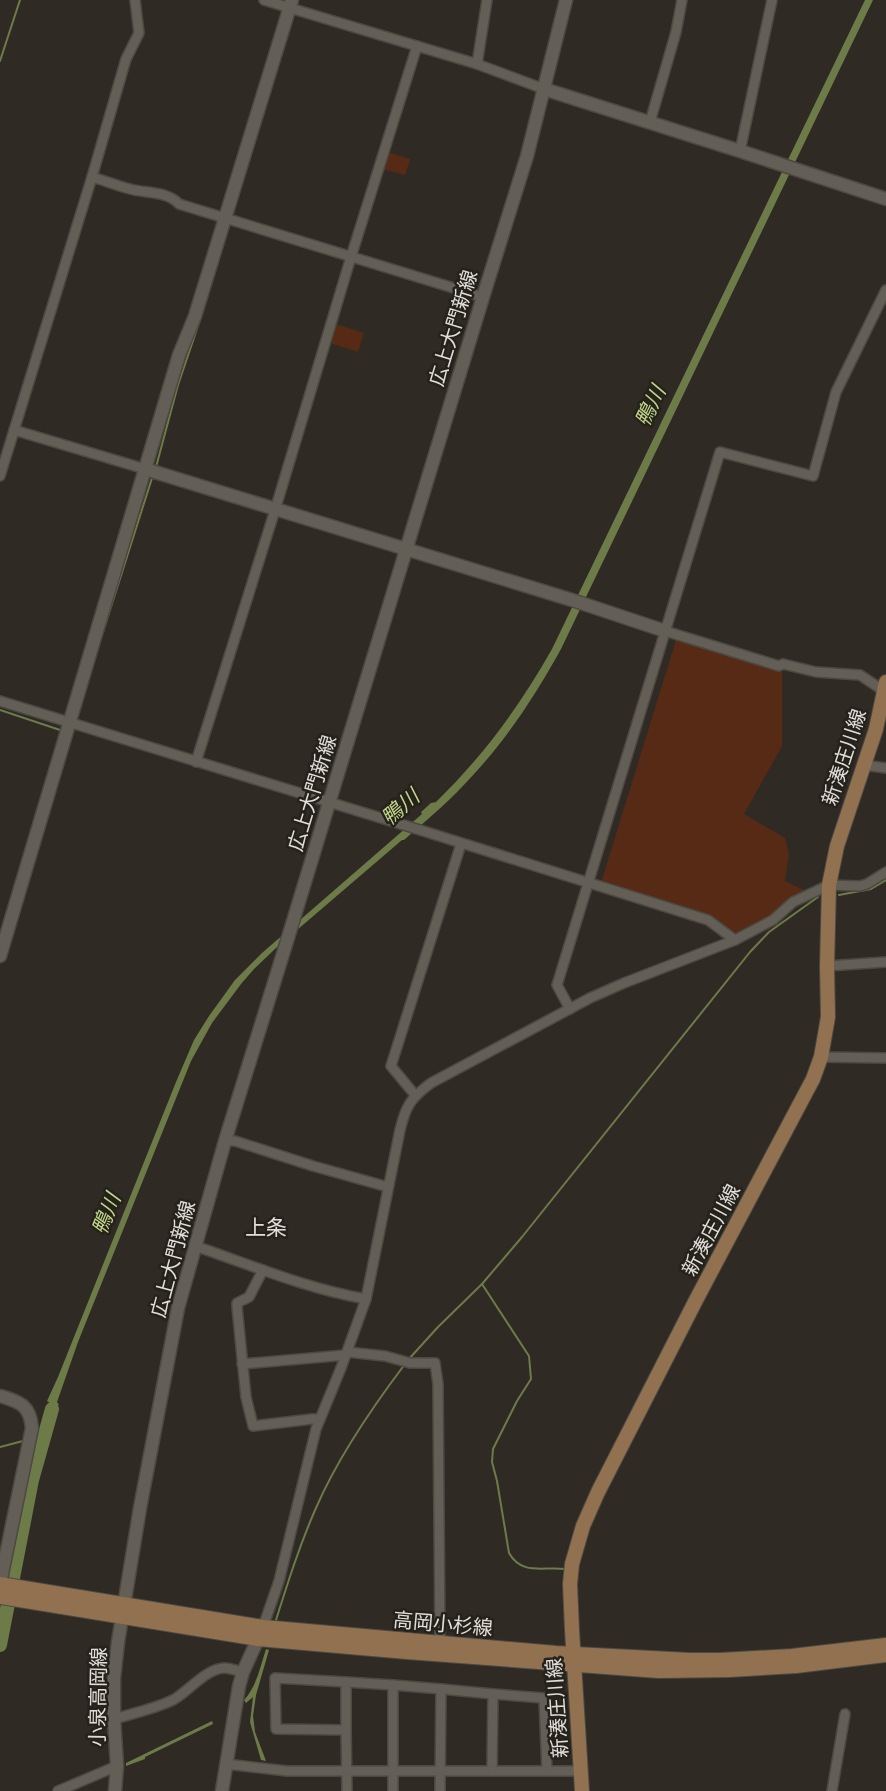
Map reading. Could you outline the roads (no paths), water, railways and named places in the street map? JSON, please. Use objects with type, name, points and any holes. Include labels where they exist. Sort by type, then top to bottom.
[{"type":"main road","name":"新湊庄川線","points":[[582,1791],[570,1584],[572,1564],[583,1526],[603,1482],[808,1088],[820,1057],[828,1017],[829,885],[837,846],[876,729],[885,686]]},
{"type":"main road","name":"高岡小杉線","points":[[2,1589],[20,1594],[260,1633],[574,1659],[720,1660],[792,1656],[886,1645]]},
{"type":"main road","name":"高岡小杉線","points":[[260,1633],[440,1644],[659,1671],[796,1666],[886,1655]]},
{"type":"street","points":[[0,476],[126,59],[139,33],[135,0]]},
{"type":"street","points":[[264,0],[291,5],[477,64],[544,89],[740,150],[886,199]]},
{"type":"street","points":[[477,64],[487,0]]},
{"type":"street","name":"広上大門新線","points":[[123,1610],[178,1308],[195,1246],[225,1141],[527,156],[566,0]]},
{"type":"street","points":[[650,122],[676,32],[682,0]]},
{"type":"street","points":[[740,150],[772,0]]},
{"type":"street","points":[[0,956],[179,355],[195,316],[291,5]]},
{"type":"street","points":[[196,762],[417,46]]},
{"type":"street","points":[[92,177],[136,190],[164,195],[179,204],[225,219],[483,297]]},
{"type":"street","points":[[570,1009],[557,985],[720,452],[813,476],[836,392],[886,290]]},
{"type":"street","points":[[14,430],[572,600],[779,666],[783,664],[816,672],[860,675],[885,686]]},
{"type":"street","points":[[0,701],[708,920],[735,940]]},
{"type":"street","points":[[863,765],[886,768]]},
{"type":"street","points":[[415,1095],[391,1066],[461,844]]},
{"type":"street","points":[[222,1791],[236,1700],[243,1672],[279,1581],[320,1419],[366,1299],[404,1114],[415,1095],[431,1083],[570,1009],[624,983],[735,940],[773,920],[793,902],[829,885],[860,886],[867,884],[886,872]]},
{"type":"street","points":[[827,966],[886,962]]},
{"type":"street","points":[[820,1057],[886,1058]]},
{"type":"street","points":[[225,1141],[235,1141],[388,1187]]},
{"type":"street","points":[[195,1246],[343,1295],[366,1299]]},
{"type":"street","points":[[263,1270],[249,1297],[237,1303],[246,1397],[253,1426],[320,1419]]},
{"type":"street","points":[[242,1364],[346,1354],[386,1356],[410,1363],[435,1363],[438,1384],[440,1644]]},
{"type":"street","points":[[0,1396],[17,1401],[26,1408],[32,1428],[2,1589]]},
{"type":"street","name":"小泉高岡線","points":[[115,1791],[117,1767],[114,1678],[123,1610]]},
{"type":"street","points":[[114,1719],[144,1711],[174,1699],[215,1670],[225,1668],[243,1672]]},
{"type":"street","points":[[346,1730],[276,1729],[275,1678],[544,1698],[547,1771]]},
{"type":"street","points":[[346,1682],[347,1791]]},
{"type":"street","points":[[393,1685],[393,1791]]},
{"type":"street","points":[[440,1791],[441,1689]]},
{"type":"street","points":[[492,1772],[493,1694]]},
{"type":"street","points":[[832,1791],[845,1714]]},
{"type":"street","points":[[226,1764],[287,1772],[581,1771]]},
{"type":"street","points":[[58,1791],[117,1767]]},
{"type":"waterway","points":[[0,61],[20,0]]},
{"type":"waterway","points":[[156,467],[178,385],[201,317]]},
{"type":"waterway","points":[[103,632],[153,475]]},
{"type":"waterway","points":[[0,710],[60,730],[64,725]]},
{"type":"waterway","points":[[839,895],[871,889],[886,880]]},
{"type":"waterway","points":[[408,1360],[482,1284],[522,1237],[750,952],[769,932],[818,897]]},
{"type":"waterway","points":[[482,1284],[529,1356],[531,1379],[517,1401],[493,1449],[492,1462],[509,1553],[520,1565],[565,1569]]},
{"type":"waterway","points":[[276,1620],[299,1549],[334,1470],[380,1398],[405,1364]]},
{"type":"waterway","name":"鴨川","points":[[0,1645],[32,1480],[52,1409]]},
{"type":"waterway","points":[[35,1438],[44,1436]]},
{"type":"waterway","points":[[0,1447],[23,1441]]},
{"type":"district","name":"上条","points":[[266,1227]]}]
